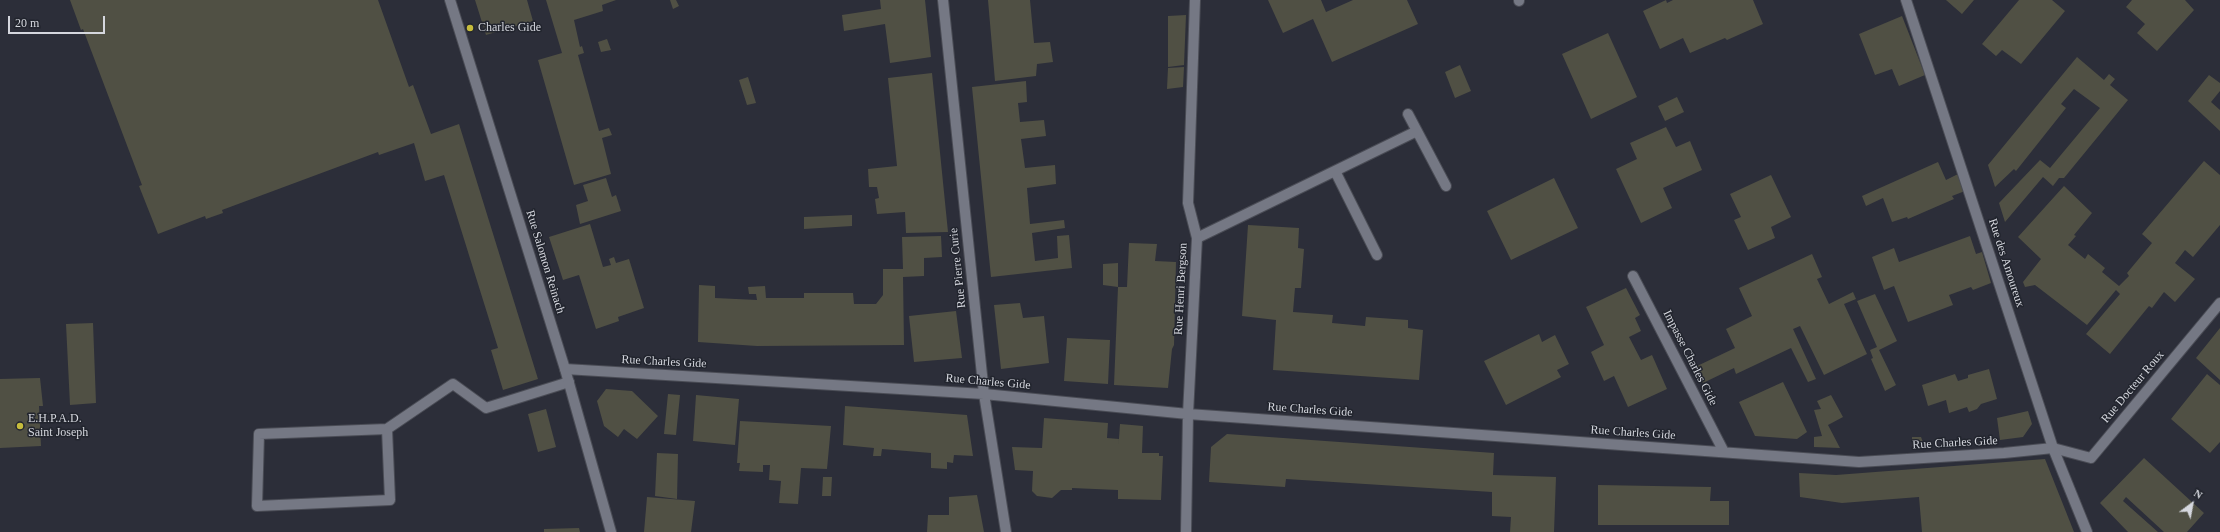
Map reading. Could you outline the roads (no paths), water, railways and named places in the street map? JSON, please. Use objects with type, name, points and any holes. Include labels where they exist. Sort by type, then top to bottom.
[{"type":"street","name":"Rue Salomon Reinach","points":[[450,0],[569,382],[611,532]]},
{"type":"street","name":"Rue Pierre Curie","points":[[943,0],[984,394],[1006,532]]},
{"type":"street","name":"Rue Henri Bergson","points":[[1186,532],[1188,414],[1197,238],[1188,202],[1195,0]]},
{"type":"street","name":"Rue des Amoureux","points":[[1906,0],[2054,448],[2087,532]]},
{"type":"street","points":[[1408,114],[1446,186]]},
{"type":"street","points":[[1197,238],[1417,131]]},
{"type":"street","points":[[1335,171],[1377,255]]},
{"type":"street","name":"Impasse Charles Gide","points":[[1633,276],[1724,452]]},
{"type":"street","name":"Rue Docteur Roux","points":[[2054,448],[2091,458],[2220,303]]},
{"type":"street","name":"Rue Charles Gide","points":[[565,369],[984,394],[1188,414],[1859,462],[2004,453],[2054,448]]},
{"type":"street","points":[[387,429],[390,500],[257,506],[259,434],[387,429],[453,384],[486,408],[569,382]]},
{"type":"place","name":"Charles Gide","points":[[470,28]]},
{"type":"place","name":"E.H.P.A.D. Saint Joseph","points":[[20,426]]}]
